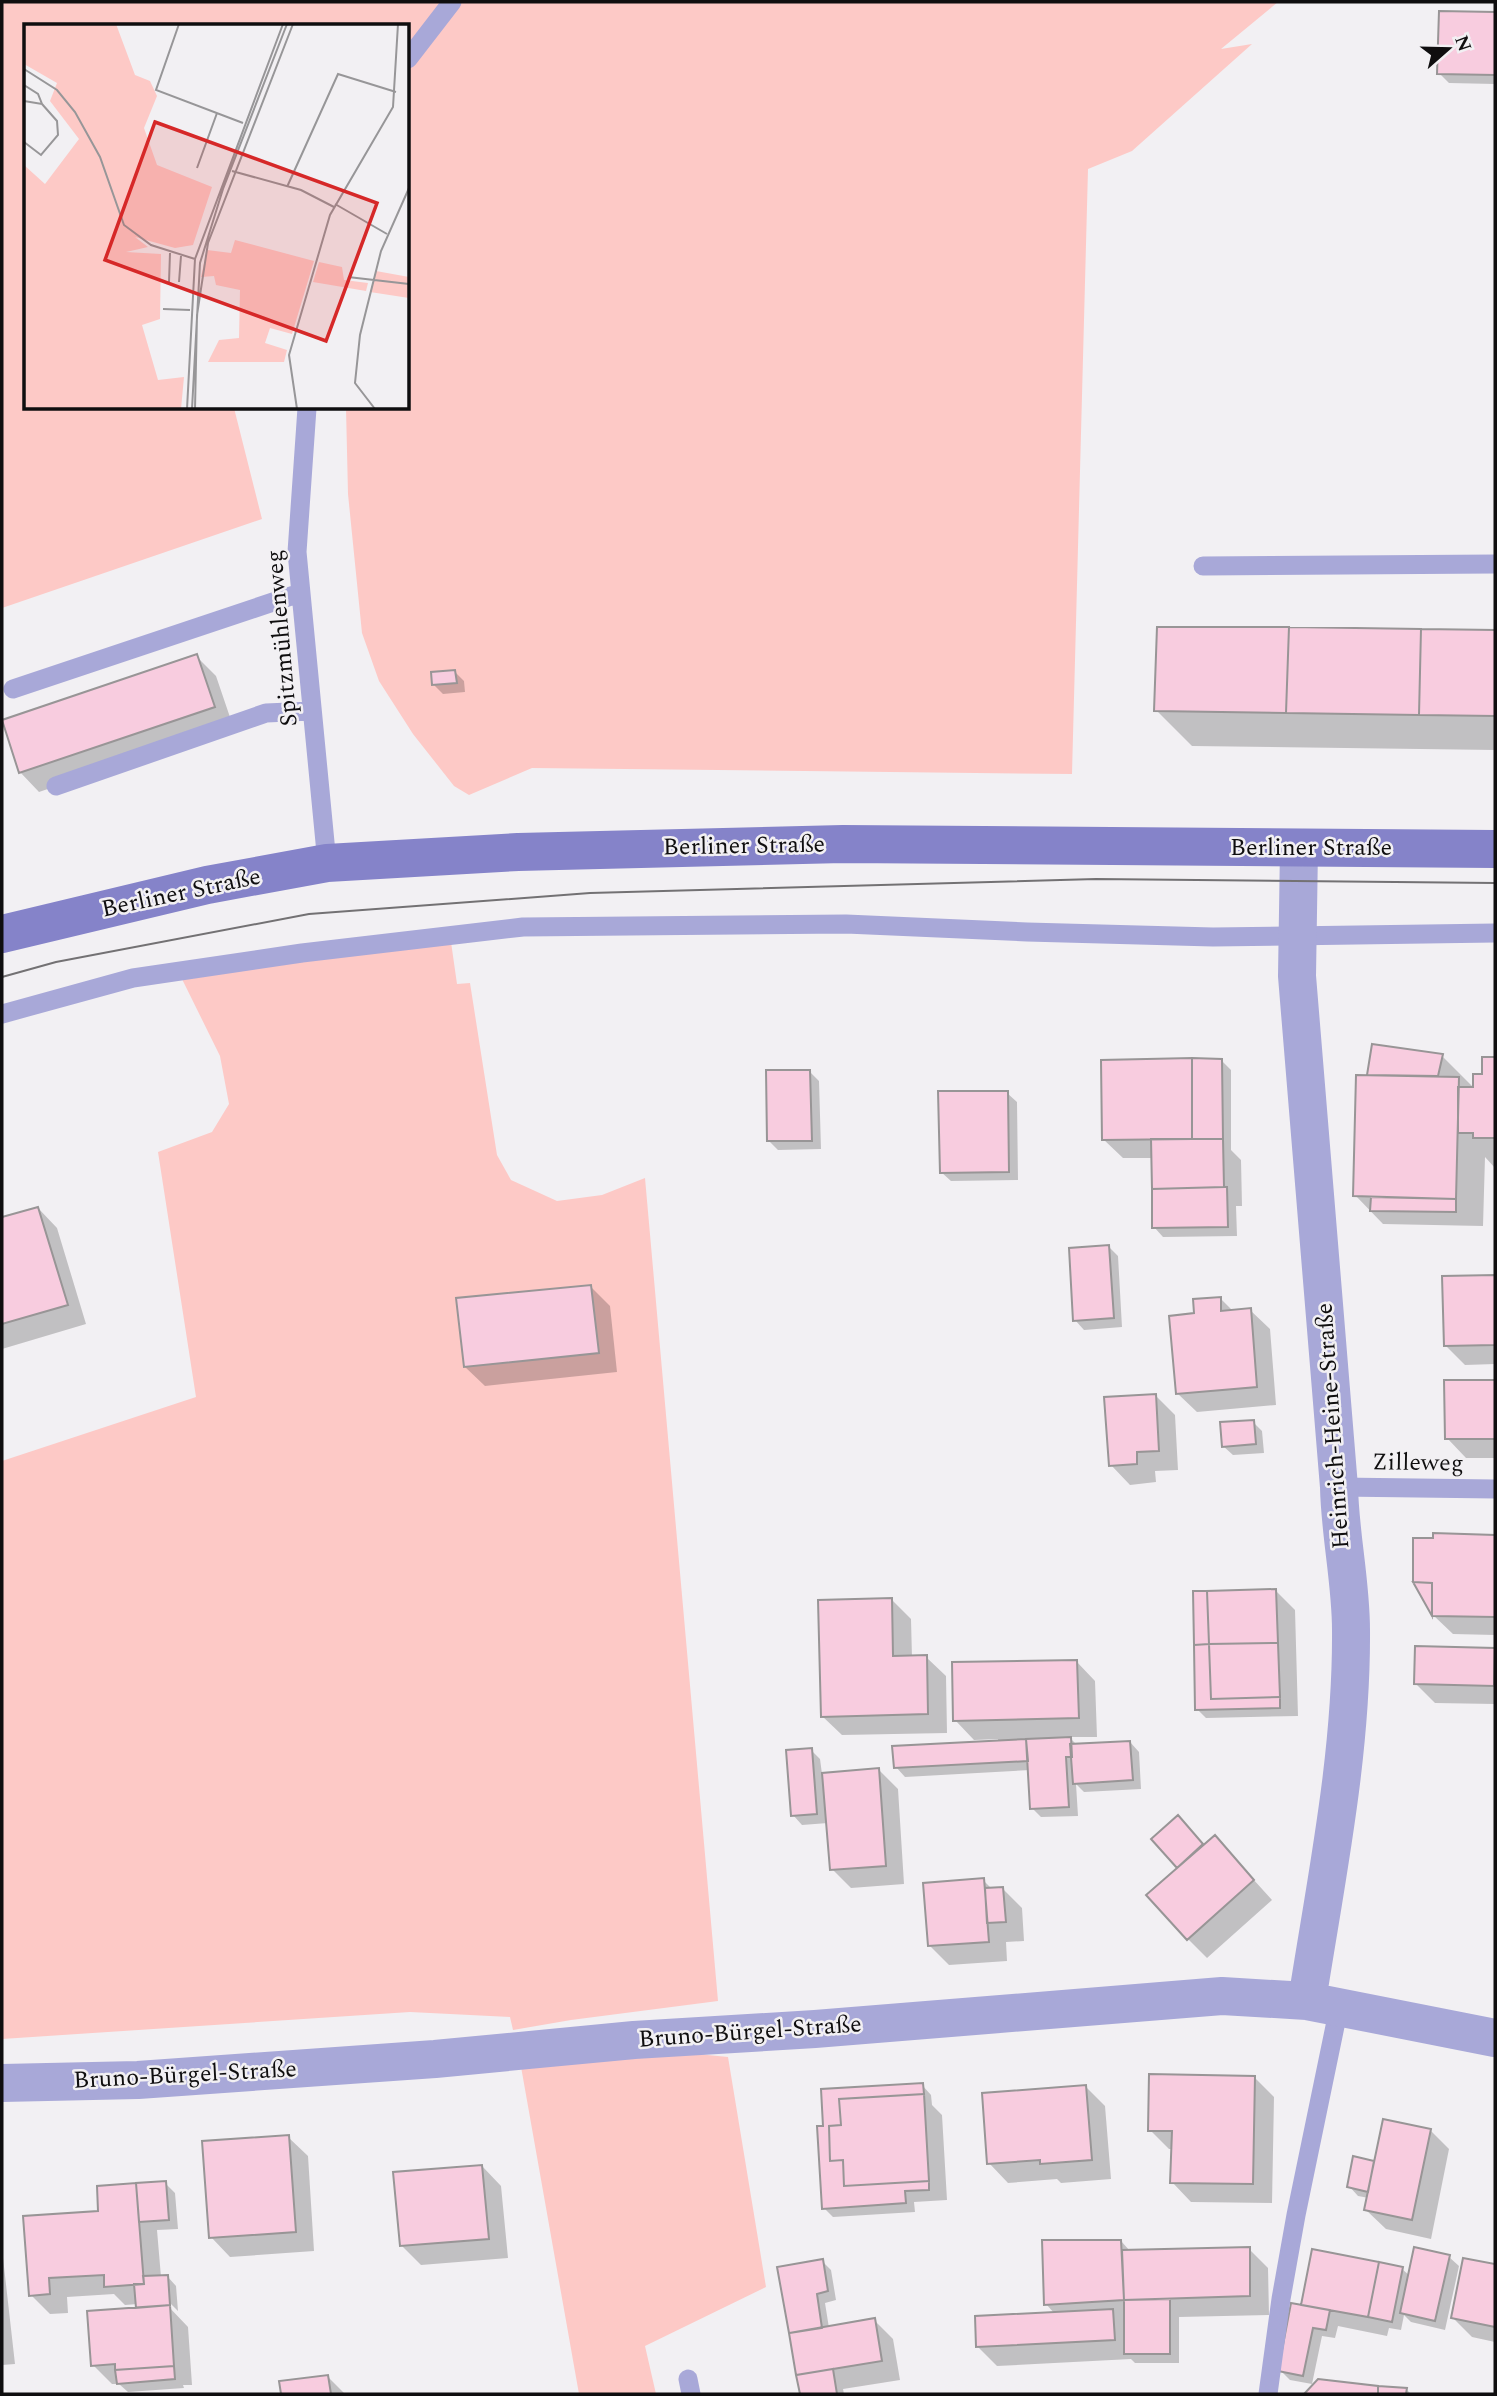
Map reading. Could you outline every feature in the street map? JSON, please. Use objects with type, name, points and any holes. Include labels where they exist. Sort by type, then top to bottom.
[{"type":"street","name":"Berliner Straße","points":[[2,934],[207,886],[327,863],[518,852],[843,844],[1495,849]]},
{"type":"street","name":"Heinrich-Heine-Straße","points":[[1298,848],[1298,990],[1339,1487],[1339,1521],[1351,1629],[1346,1747],[1323,2004]]},
{"type":"street","name":"Bruno-Bürgel-Straße","points":[[2,2083],[138,2080],[421,2060],[634,2040],[815,2029],[1222,1996],[1323,2004],[1495,2038]]},
{"type":"lane","points":[[410,56],[452,2]]},
{"type":"lane","name":"Spitzmühlenweg","points":[[307,410],[297,552],[327,863]]},
{"type":"lane","points":[[1203,566],[1495,564]]},
{"type":"lane","points":[[13,689],[300,593]]},
{"type":"lane","points":[[57,786],[266,713],[312,711]]},
{"type":"lane","points":[[2,1014],[133,978],[302,953],[523,927],[846,924],[1213,937],[1495,933]]},
{"type":"lane","name":"Zilleweg","points":[[1339,1487],[1495,1489]]},
{"type":"lane","points":[[1268,2394],[1296,2215],[1323,2004]]},
{"type":"shaded area","points":[[2,2],[1278,2],[1221,49],[1252,44],[1132,151],[1088,169],[1072,774],[532,768],[469,795],[454,786],[413,734],[379,681],[362,633],[348,494],[346,410],[410,410],[410,24],[24,24],[24,410],[235,410],[262,519],[2,608]]},
{"type":"shaded area","points":[[451,942],[457,984],[470,983],[497,1155],[511,1180],[557,1201],[602,1195],[645,1178],[718,2001],[513,2030],[510,2017],[410,2012],[2,2039],[2,1461],[196,1397],[158,1152],[212,1132],[229,1104],[220,1056],[181,977]],"holes":[[[591,1285],[598,1353],[464,1367],[456,1299]]]},
{"type":"shaded area","points":[[666,2051],[728,2057],[766,2287],[645,2346],[656,2394],[579,2394],[520,2061]]},
{"type":"building","points":[[1439,11],[1495,12],[1495,75],[1437,74]]},
{"type":"building","points":[[1157,627],[1289,627],[1286,713],[1154,711]]},
{"type":"building","points":[[1289,627],[1421,629],[1419,715],[1286,713]]},
{"type":"building","points":[[1421,629],[1495,630],[1495,716],[1419,715]]},
{"type":"building","points":[[197,654],[215,707],[19,773],[2,720]]},
{"type":"building","points":[[455,670],[457,683],[432,685],[431,672]]},
{"type":"building","points":[[1372,1044],[1443,1054],[1438,1076],[1367,1075]]},
{"type":"building","points":[[1482,1057],[1495,1057],[1495,1138],[1473,1138],[1473,1133],[1458,1133],[1458,1087],[1473,1087],[1473,1074],[1482,1074]]},
{"type":"building","points":[[1192,1058],[1192,1139],[1102,1140],[1101,1060]]},
{"type":"building","points":[[1192,1058],[1222,1059],[1223,1139],[1192,1139]]},
{"type":"building","points":[[766,1070],[810,1070],[812,1141],[767,1141]]},
{"type":"building","points":[[1356,1075],[1459,1077],[1456,1199],[1353,1196]]},
{"type":"building","points":[[938,1091],[1008,1091],[1009,1172],[940,1173]]},
{"type":"building","points":[[1151,1139],[1223,1139],[1224,1187],[1152,1189]]},
{"type":"building","points":[[1227,1187],[1228,1227],[1152,1228],[1152,1189]]},
{"type":"building","points":[[1371,1197],[1456,1199],[1456,1212],[1370,1211]]},
{"type":"building","points":[[38,1207],[68,1305],[2,1324],[2,1217]]},
{"type":"building","points":[[1109,1245],[1114,1318],[1073,1321],[1069,1248]]},
{"type":"building","points":[[1495,1275],[1495,1345],[1444,1346],[1442,1276]]},
{"type":"building","points":[[591,1285],[599,1353],[464,1367],[456,1298]]},
{"type":"building","points":[[1221,1297],[1221,1311],[1251,1308],[1257,1387],[1176,1394],[1169,1316],[1194,1313],[1193,1299]]},
{"type":"building","points":[[1444,1380],[1495,1380],[1495,1439],[1445,1439]]},
{"type":"building","points":[[1156,1394],[1159,1451],[1137,1452],[1137,1464],[1109,1466],[1104,1397]]},
{"type":"building","points":[[1254,1420],[1256,1444],[1222,1447],[1220,1422]]},
{"type":"building","points":[[1433,1533],[1495,1535],[1495,1617],[1432,1616],[1432,1583],[1413,1582],[1413,1538],[1433,1538]]},
{"type":"building","points":[[1413,1582],[1432,1583],[1432,1616]]},
{"type":"building","points":[[1276,1589],[1278,1643],[1209,1644],[1207,1591]]},
{"type":"building","points":[[1193,1591],[1207,1591],[1209,1644],[1194,1645]]},
{"type":"building","points":[[892,1598],[893,1656],[927,1655],[928,1714],[821,1717],[818,1600]]},
{"type":"building","points":[[1278,1643],[1280,1697],[1211,1699],[1209,1644]]},
{"type":"building","points":[[1209,1644],[1211,1699],[1280,1697],[1280,1708],[1195,1710],[1194,1645]]},
{"type":"building","points":[[1415,1646],[1495,1648],[1494,1686],[1414,1684]]},
{"type":"building","points":[[1077,1660],[1079,1718],[953,1721],[952,1662]]},
{"type":"building","points":[[1071,1737],[1072,1757],[1066,1757],[1069,1807],[1030,1809],[1026,1739]]},
{"type":"building","points":[[1026,1739],[1028,1761],[894,1768],[892,1746]]},
{"type":"building","points":[[1130,1741],[1133,1780],[1073,1784],[1070,1744]]},
{"type":"building","points":[[812,1748],[817,1814],[791,1816],[786,1750]]},
{"type":"building","points":[[879,1768],[886,1866],[830,1870],[822,1773]]},
{"type":"building","points":[[1178,1815],[1203,1844],[1177,1868],[1151,1839]]},
{"type":"building","points":[[1215,1835],[1254,1880],[1187,1940],[1146,1895]]},
{"type":"building","points":[[984,1878],[989,1942],[928,1946],[923,1883]]},
{"type":"building","points":[[1003,1887],[1006,1922],[987,1923],[985,1888]]},
{"type":"building","points":[[1149,2074],[1255,2076],[1253,2184],[1170,2183],[1172,2131],[1148,2131]]},
{"type":"building","points":[[923,2083],[924,2094],[839,2099],[841,2125],[829,2126],[830,2161],[843,2160],[844,2186],[929,2181],[929,2190],[905,2191],[906,2203],[822,2209],[817,2126],[823,2126],[821,2089]]},
{"type":"building","points":[[1086,2085],[1092,2160],[987,2164],[982,2093]]},
{"type":"building","points":[[924,2094],[929,2181],[844,2186],[843,2160],[830,2161],[829,2126],[841,2125],[839,2099]]},
{"type":"building","points":[[1383,2119],[1431,2129],[1412,2220],[1364,2210]]},
{"type":"building","points":[[289,2135],[296,2232],[209,2238],[202,2141]]},
{"type":"building","points":[[1353,2156],[1374,2161],[1368,2192],[1347,2187]]},
{"type":"building","points":[[482,2165],[489,2239],[400,2246],[393,2172]]},
{"type":"building","points":[[166,2181],[169,2220],[139,2222],[136,2183]]},
{"type":"building","points":[[136,2183],[144,2284],[104,2287],[104,2275],[49,2278],[50,2294],[29,2296],[23,2216],[98,2211],[97,2186]]},
{"type":"building","points":[[1042,2240],[1121,2240],[1124,2300],[1044,2305]]},
{"type":"building","points":[[1250,2247],[1250,2296],[1124,2300],[1122,2250]]},
{"type":"building","points":[[1414,2247],[1450,2255],[1435,2321],[1400,2313]]},
{"type":"building","points":[[1312,2249],[1379,2262],[1368,2317],[1301,2305]]},
{"type":"building","points":[[1463,2258],[1495,2264],[1495,2327],[1451,2318]]},
{"type":"building","points":[[823,2259],[828,2291],[817,2294],[822,2328],[789,2333],[777,2267]]},
{"type":"building","points":[[1379,2262],[1403,2267],[1392,2322],[1368,2317]]},
{"type":"building","points":[[168,2275],[170,2305],[136,2308],[134,2284],[144,2284],[143,2276]]},
{"type":"building","points":[[1170,2299],[1170,2354],[1124,2354],[1124,2300]]},
{"type":"building","points":[[1291,2303],[1330,2310],[1326,2330],[1313,2328],[1303,2376],[1278,2371]]},
{"type":"building","points":[[170,2305],[174,2366],[115,2370],[115,2364],[91,2366],[87,2311]]},
{"type":"building","points":[[1113,2309],[1115,2340],[976,2347],[975,2316]]},
{"type":"building","points":[[875,2318],[882,2361],[796,2375],[789,2333]]},
{"type":"building","points":[[174,2366],[175,2379],[117,2384],[115,2370]]},
{"type":"building","points":[[833,2369],[837,2394],[800,2394],[796,2375]]},
{"type":"building","points":[[328,2375],[331,2394],[281,2394],[279,2381]]},
{"type":"building","points":[[1318,2379],[1378,2386],[1378,2394],[1304,2394]]},
{"type":"building","points":[[1378,2386],[1407,2388],[1406,2394],[1378,2394]]},
{"type":"tram line","points":[[2,977],[56,962],[309,914],[590,893],[1096,879],[1495,883]]}]
